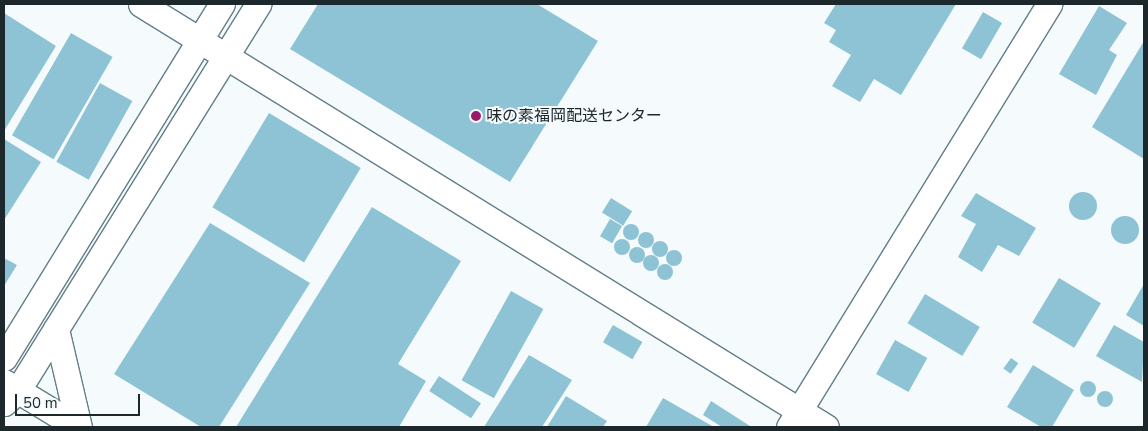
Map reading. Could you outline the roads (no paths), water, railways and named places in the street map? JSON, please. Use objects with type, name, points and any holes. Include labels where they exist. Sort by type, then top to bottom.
[{"type":"street","points":[[141,4],[226,55],[794,419],[826,427]]},
{"type":"street","points":[[4,358],[222,4]]},
{"type":"street","points":[[79,427],[9,392],[56,329],[258,4]]},
{"type":"street","points":[[794,419],[1049,4]]},
{"type":"street","points":[[56,329],[79,427]]},
{"type":"place","name":"味の素福岡配送センター","points":[[476,116]]}]
